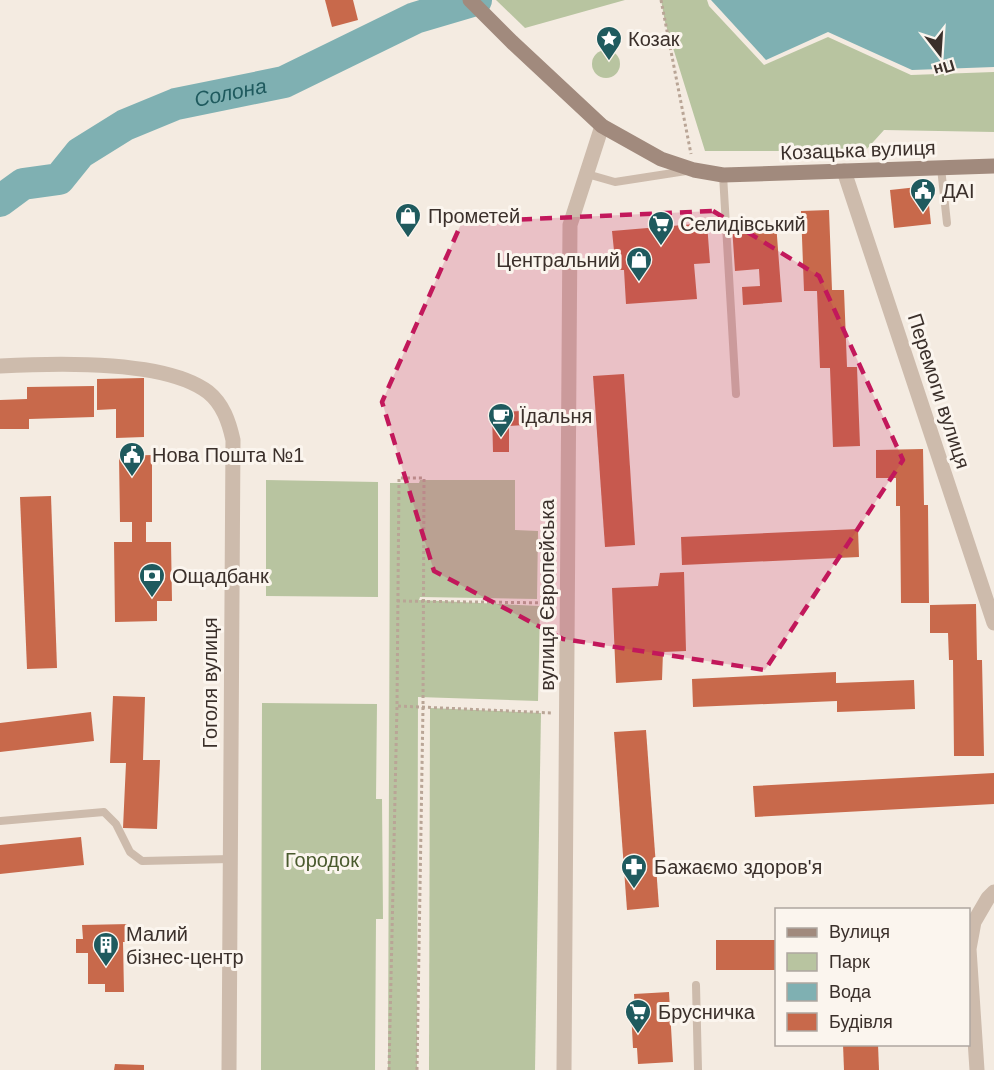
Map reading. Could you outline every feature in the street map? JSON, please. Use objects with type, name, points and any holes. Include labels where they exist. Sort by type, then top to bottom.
[{"type":"main road","name":"Козацька вулиця","points":[[470,0],[602,126],[661,159],[694,170],[723,175],[994,166]]},
{"type":"street","name":"вулиця Європейська","points":[[564,1070],[570,225],[602,126]]},
{"type":"street","name":"Перемоги вулиця","points":[[844,171],[994,623]]},
{"type":"street","name":"Гоголя вулиця","points":[[0,366],[40,363],[124,367],[170,373],[189,380],[209,393],[224,411],[230,424],[233,440],[229,1070]]},
{"type":"street","points":[[970,944],[974,922],[994,892]]},
{"type":"street","points":[[970,964],[977,1070]]},
{"type":"lane","points":[[941,168],[946,224]]},
{"type":"lane","points":[[586,174],[615,182],[694,170]]},
{"type":"lane","points":[[723,175],[736,394]]},
{"type":"lane","points":[[0,821],[104,812],[116,824],[130,852],[142,861],[230,860]]},
{"type":"lane","points":[[696,985],[698,1070]]},
{"type":"path","points":[[661,0],[694,170]]},
{"type":"path","points":[[389,1070],[397,706],[399,478],[424,478],[417,1070]]},
{"type":"path","points":[[397,601],[567,603]]},
{"type":"path","points":[[397,706],[567,713]]},
{"type":"highlighted area","points":[[713,211],[819,276],[903,460],[765,670],[563,639],[434,571],[382,402],[462,222]]},
{"type":"green space","points":[[496,0],[625,0],[525,28]]},
{"type":"green space","points":[[661,0],[707,0],[709,6],[764,65],[828,37],[911,75],[994,72],[994,132],[884,130],[865,151],[705,151],[665,22]]},
{"type":"green space","points":[[606,50],[616,54],[620,64],[616,74],[606,78],[596,74],[592,64],[596,54]]},
{"type":"green space","points":[[266,480],[378,482],[378,597],[266,596]]},
{"type":"green space","points":[[420,480],[515,480],[515,530],[538,531],[537,599],[420,597],[419,600],[540,606],[538,701],[418,697],[417,1070],[388,1070],[390,483],[419,483]]},
{"type":"green space","name":"Городок","points":[[262,703],[377,704],[376,799],[382,799],[383,919],[376,919],[375,1070],[261,1070]]},
{"type":"green space","points":[[430,708],[541,713],[535,1070],[429,1070]]},
{"type":"water","points":[[711,0],[994,0],[994,67],[912,70],[828,32],[766,60]]},
{"type":"building","points":[[325,0],[353,0],[358,20],[332,27]]},
{"type":"building","points":[[927,186],[931,224],[894,228],[890,190]]},
{"type":"building","points":[[829,210],[832,290],[844,290],[847,367],[857,367],[860,446],[833,447],[830,368],[820,368],[817,291],[804,291],[801,211]]},
{"type":"building","name":"Селидівський","points":[[707,223],[710,263],[694,264],[697,299],[626,304],[624,270],[616,270],[612,231]]},
{"type":"building","points":[[776,223],[782,302],[743,305],[742,287],[760,286],[759,269],[735,271],[732,226]]},
{"type":"building","points":[[624,374],[635,545],[605,547],[593,376]]},
{"type":"building","points":[[144,378],[144,437],[116,438],[116,409],[97,410],[97,379]]},
{"type":"building","points":[[94,386],[94,417],[29,419],[29,429],[0,429],[0,400],[27,399],[27,387]]},
{"type":"building","name":"Їдальня","points":[[524,411],[525,425],[509,426],[509,452],[493,452],[492,412]]},
{"type":"building","points":[[923,449],[924,505],[928,505],[929,603],[901,603],[900,506],[896,506],[896,478],[876,478],[876,450]]},
{"type":"building","points":[[152,455],[152,522],[146,522],[146,542],[171,542],[172,601],[157,601],[157,621],[115,622],[114,542],[132,542],[132,522],[120,522],[119,456]]},
{"type":"building","points":[[51,496],[57,668],[27,669],[20,497]]},
{"type":"building","points":[[858,529],[859,557],[682,565],[681,537]]},
{"type":"building","points":[[684,572],[686,651],[663,652],[662,680],[616,683],[612,588],[658,586],[660,573]]},
{"type":"building","points":[[976,604],[977,660],[982,660],[984,756],[954,756],[953,660],[949,660],[948,633],[930,633],[930,605]]},
{"type":"building","points":[[836,672],[836,683],[914,680],[915,709],[837,712],[837,701],[693,707],[692,679]]},
{"type":"building","points":[[113,696],[145,697],[143,760],[160,760],[157,829],[123,828],[126,763],[110,763]]},
{"type":"building","points":[[91,712],[94,741],[0,752],[0,723]]},
{"type":"building","points":[[646,730],[659,907],[627,910],[614,732]]},
{"type":"building","points":[[994,773],[994,804],[755,817],[753,786]]},
{"type":"building","points":[[81,837],[84,865],[0,874],[0,845]]},
{"type":"building","name":"Малий бізнес-центр","points":[[129,924],[129,942],[123,942],[124,992],[105,992],[105,984],[88,984],[88,953],[76,953],[76,939],[83,939],[82,925]]},
{"type":"building","points":[[716,940],[775,940],[775,970],[716,970]]},
{"type":"building","points":[[669,992],[673,1062],[638,1064],[637,1048],[633,1048],[631,1010],[635,1010],[634,994]]},
{"type":"building","points":[[843,1046],[878,1046],[879,1070],[844,1070]]},
{"type":"building","points":[[115,1064],[144,1065],[144,1070],[114,1070]]},
{"type":"waterway","name":"Солона","points":[[0,201],[23,184],[59,179],[80,153],[125,125],[176,104],[284,82],[415,18],[476,0]]},
{"type":"place","name":"Козак","points":[[609,62]]},
{"type":"place","name":"ДАІ","points":[[923,214]]},
{"type":"place","name":"Прометей","points":[[408,239]]},
{"type":"place","name":"Селидівський","points":[[661,247]]},
{"type":"place","name":"Центральний","points":[[639,283]]},
{"type":"place","name":"Їдальня","points":[[501,439]]},
{"type":"place","name":"Нова Пошта №1","points":[[132,478]]},
{"type":"place","name":"Ощадбанк","points":[[152,599]]},
{"type":"place","name":"Бажаємо здоров'я","points":[[634,890]]},
{"type":"place","name":"Малий бізнес-центр","points":[[106,968]]},
{"type":"place","name":"Брусничка","points":[[638,1035]]}]
